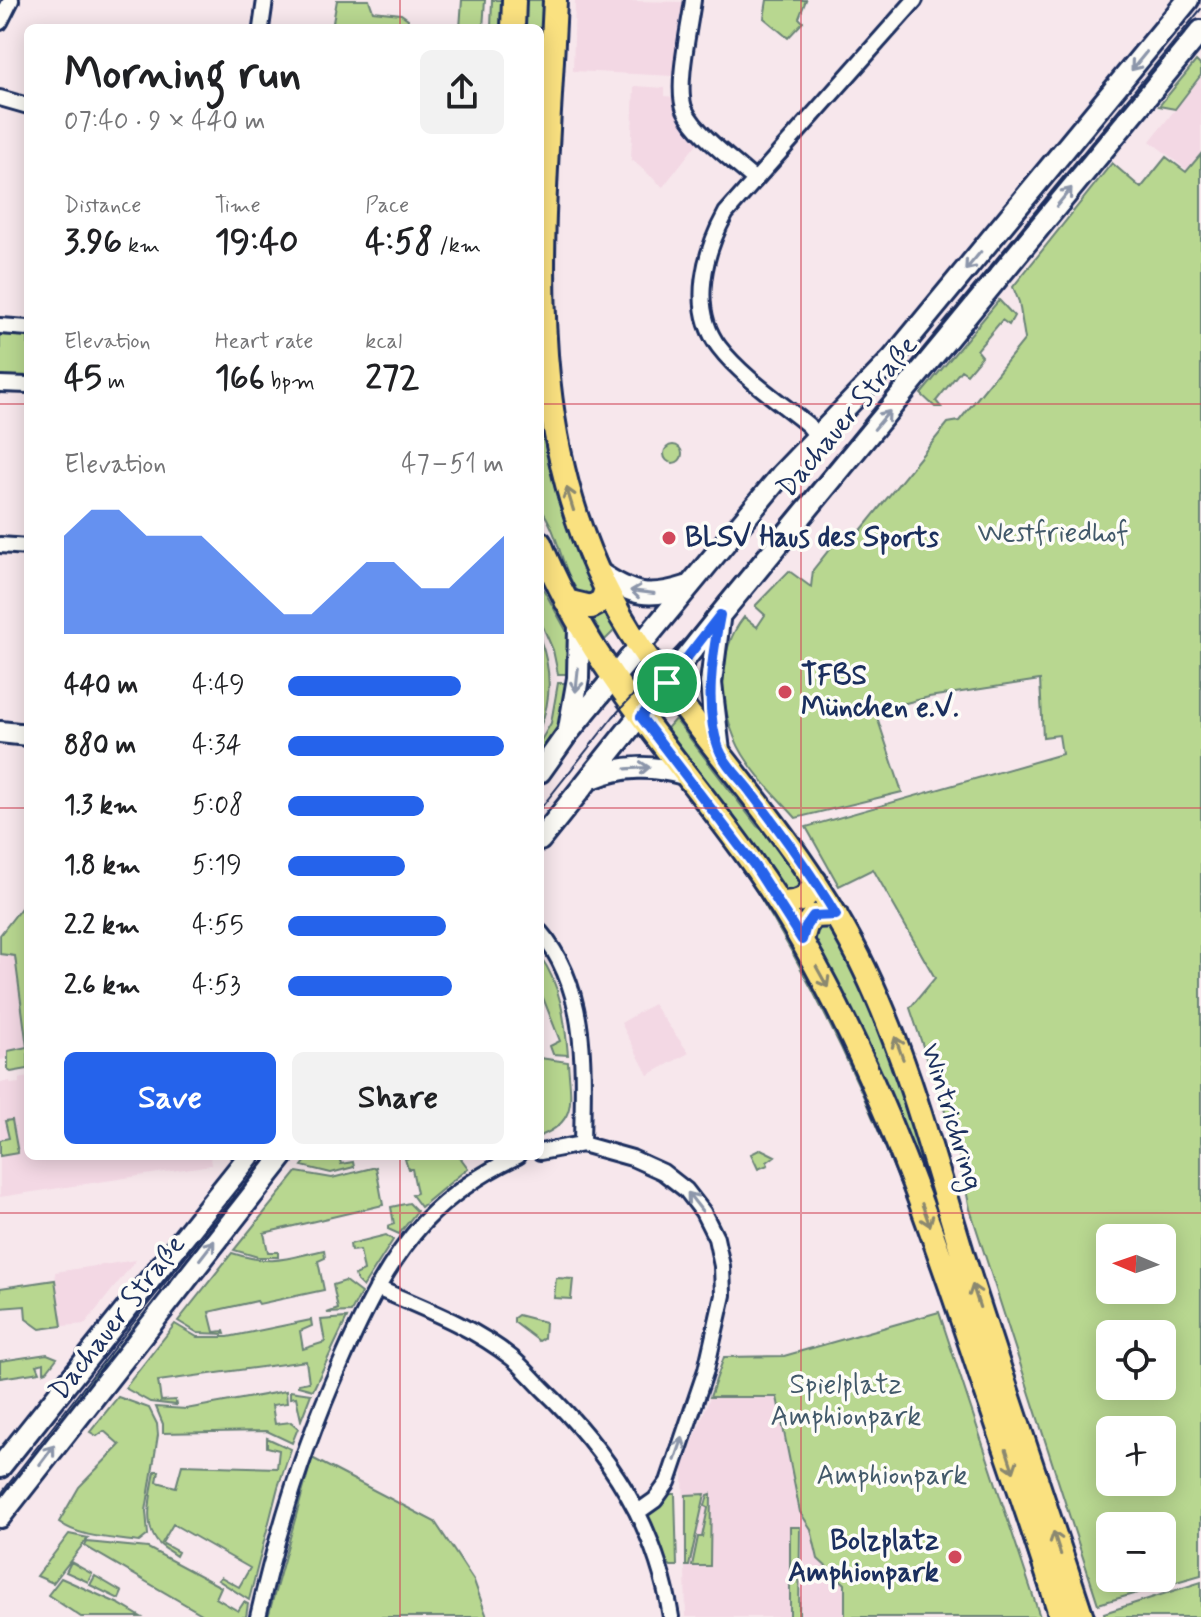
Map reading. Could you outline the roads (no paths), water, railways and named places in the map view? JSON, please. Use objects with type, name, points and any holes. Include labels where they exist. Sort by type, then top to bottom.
[{"type":"main road","points":[[513,24],[514,0]]},
{"type":"main road","name":"Wintrichring","points":[[544,237],[555,0]]},
{"type":"main road","name":"Dachauer Straße","points":[[544,766],[567,734],[781,475],[892,359],[1188,0]]},
{"type":"main road","name":"Dachauer Straße","points":[[544,835],[720,615],[1201,31]]},
{"type":"main road","name":"Wintrichring","points":[[544,308],[550,405],[563,476],[576,518],[602,580],[640,646],[815,881],[862,963],[900,1051],[977,1301],[1082,1617]]},
{"type":"main road","name":"Wintrichring","points":[[544,552],[579,626],[613,680],[779,903],[835,1000],[915,1184],[1061,1617]]},
{"type":"main road","points":[[566,601],[591,607],[602,601],[602,580],[644,595],[689,586]]},
{"type":"main road","points":[[719,751],[711,683],[720,615]]},
{"type":"main road","points":[[567,734],[578,678],[579,626]]},
{"type":"main road","points":[[0,732],[24,735]]},
{"type":"main road","points":[[592,778],[610,771],[639,767],[684,774]]},
{"type":"main road","points":[[779,903],[806,898],[815,881]]},
{"type":"main road","points":[[802,940],[813,916],[836,915]]},
{"type":"main road","name":"Dachauer Straße","points":[[0,1467],[246,1160]]},
{"type":"main road","name":"Dachauer Straße","points":[[0,1517],[280,1160]]},
{"type":"street","points":[[0,22],[11,0]]},
{"type":"street","points":[[262,24],[265,0]]},
{"type":"street","points":[[693,0],[681,90],[684,108],[692,122],[755,180]]},
{"type":"street","points":[[817,436],[717,346],[705,315],[704,275],[712,238],[726,213],[915,0]]},
{"type":"street","points":[[0,98],[24,105]]},
{"type":"street","points":[[0,326],[24,328]]},
{"type":"street","points":[[0,384],[24,385]]},
{"type":"street","points":[[0,545],[24,547]]},
{"type":"street","points":[[544,938],[558,958],[577,1012],[581,1039],[582,1144]]},
{"type":"street","points":[[544,1151],[582,1144],[632,1158],[663,1172],[686,1190],[703,1212],[716,1238],[722,1266],[723,1295],[713,1344],[668,1482],[655,1500],[638,1512]]},
{"type":"street","points":[[258,1617],[275,1544],[304,1452],[363,1313],[425,1221],[479,1177],[511,1160]]},
{"type":"street","points":[[377,1288],[456,1322],[511,1358],[588,1435],[638,1512],[658,1558],[671,1617]]},
{"type":"tram line","points":[[544,804],[613,717],[686,638],[1201,9]]},
{"type":"tram line","points":[[0,1495],[264,1160]]},
{"type":"place","name":"BLSV Haus des Sports","points":[[669,538]]},
{"type":"place","name":"TFBS München e.V.","points":[[785,692]]},
{"type":"place","name":"Bolzplatz Amphionpark","points":[[955,1557]]},
{"type":"park label","name":"Westfriedhof","points":[[1053,533]]},
{"type":"park label","name":"Spielplatz Amphionpark","points":[[846,1401]]},
{"type":"park label","name":"Amphionpark","points":[[892,1476]]}]
